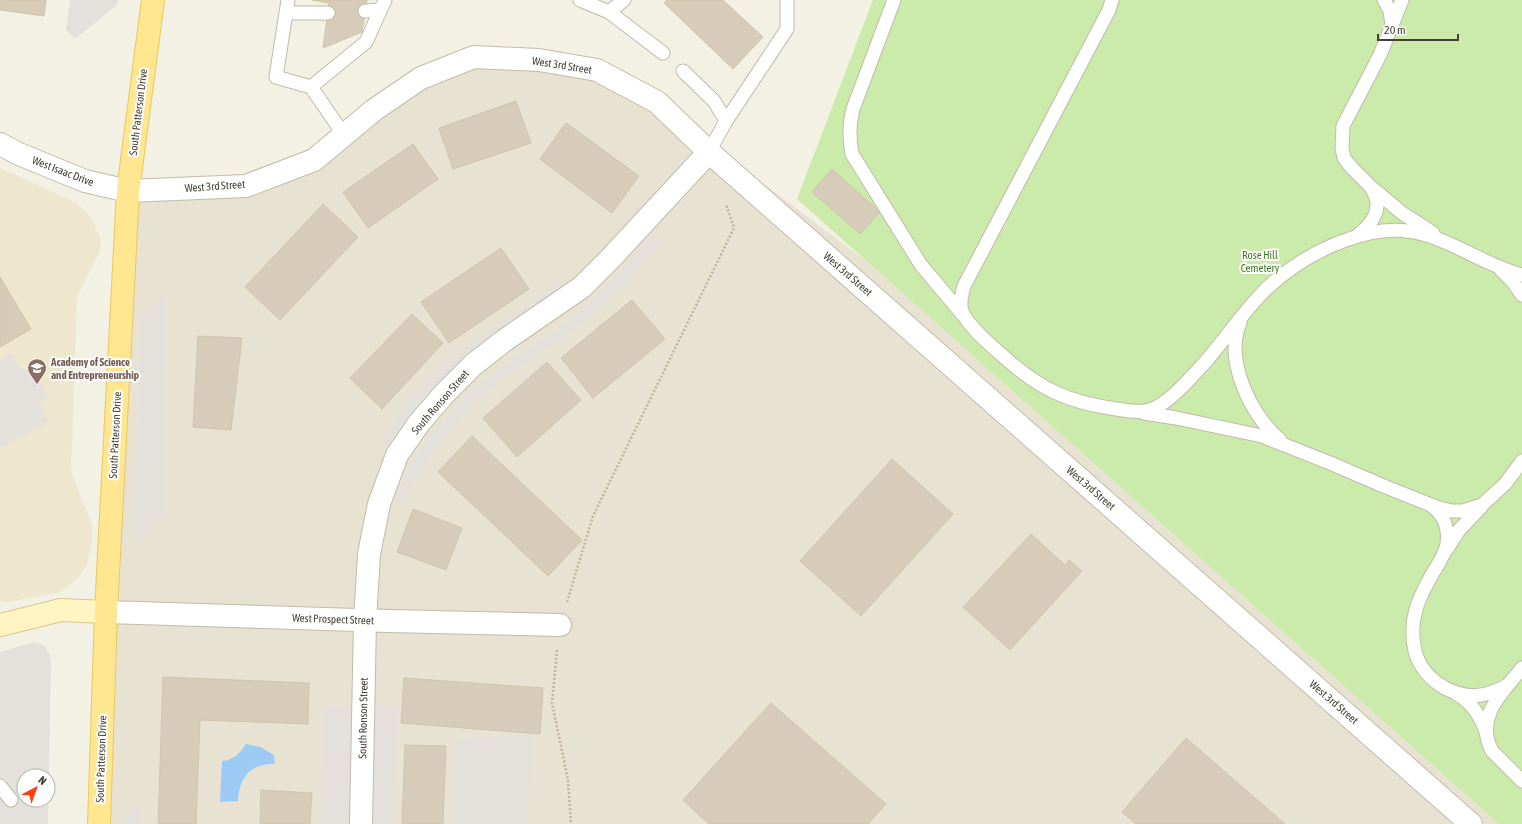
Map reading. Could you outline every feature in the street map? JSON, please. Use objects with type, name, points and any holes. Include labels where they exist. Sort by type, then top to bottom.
[{"type":"main road","name":"South Patterson Drive","points":[[99,824],[106,612],[128,191],[152,0]]},
{"type":"street","name":"West 3rd Street","points":[[128,191],[246,186],[314,160],[374,110],[421,78],[474,57],[539,60],[597,70],[658,102],[709,152],[1472,824]]},
{"type":"street","name":"West Isaac Drive","points":[[0,144],[19,154],[85,181],[128,191]]},
{"type":"street","name":"South Ronson Street","points":[[361,824],[369,554],[379,504],[397,455],[419,423],[444,393],[473,365],[505,340],[582,287],[610,259],[709,152]]},
{"type":"street","points":[[0,625],[61,610],[106,612]]},
{"type":"street","name":"West Prospect Street","points":[[106,612],[560,624]]},
{"type":"lane","points":[[288,0],[276,77],[311,87],[344,135]]},
{"type":"lane","points":[[580,0],[609,12],[663,52]]},
{"type":"lane","points":[[609,12],[624,0]]},
{"type":"lane","points":[[709,152],[726,121],[787,29],[787,0]]},
{"type":"lane","points":[[894,0],[853,109],[850,121],[852,154],[921,265],[966,319],[1005,357],[1025,374],[1058,395],[1096,406],[1176,418],[1262,436],[1330,462],[1386,488],[1452,511],[1463,511],[1482,505],[1493,496]]},
{"type":"lane","points":[[966,319],[962,310],[961,300],[964,286],[1111,5],[1120,0]]},
{"type":"lane","points":[[1384,0],[1390,11],[1392,25]]},
{"type":"lane","points":[[1402,0],[1380,55],[1343,126],[1342,148],[1344,158],[1350,167],[1371,187],[1402,213],[1443,240]]},
{"type":"lane","points":[[311,87],[366,42],[382,5]]},
{"type":"lane","points":[[365,11],[382,5]]},
{"type":"lane","points":[[286,13],[328,12]]},
{"type":"lane","points":[[683,71],[714,101],[726,121]]},
{"type":"lane","points":[[1356,237],[1365,230],[1375,215],[1377,201],[1371,187]]},
{"type":"lane","points":[[1140,412],[1159,406],[1184,385],[1228,336],[1245,313],[1266,290],[1297,264],[1333,245],[1372,233],[1406,231],[1426,234],[1443,240],[1494,265],[1522,275]]},
{"type":"lane","points":[[1494,265],[1513,282],[1522,294]]},
{"type":"lane","points":[[1245,313],[1237,331],[1235,340],[1237,365],[1245,390],[1266,427],[1281,442],[1289,447]]},
{"type":"lane","points":[[1522,461],[1505,484],[1469,519],[1445,551],[1418,602],[1413,615],[1412,630],[1417,658],[1421,667],[1438,684],[1460,696],[1474,708],[1480,717],[1492,751],[1522,781]]},
{"type":"lane","points":[[1429,504],[1438,510],[1446,524],[1447,543],[1445,551]]},
{"type":"lane","points":[[1487,736],[1486,728],[1491,710],[1496,700],[1522,668]]},
{"type":"lane","points":[[1450,690],[1467,696],[1485,695],[1508,685]]},
{"type":"lane","points":[[0,786],[12,800]]},
{"type":"path","points":[[571,824],[568,780],[552,704],[560,624],[593,516],[734,228],[726,204]]},
{"type":"shaded area","points":[[70,0],[118,0],[117,5],[75,39],[66,30]]},
{"type":"shaded area","points":[[533,55],[646,95],[870,264],[1499,824],[91,824],[118,197],[271,186],[439,70]]},
{"type":"shaded area","name":"Academy of Science and Entrepreneurship","points":[[0,168],[77,203],[92,219],[101,240],[100,251],[77,297],[71,472],[92,524],[92,541],[87,565],[75,581],[57,593],[7,602],[0,601]]},
{"type":"shaded area","points":[[654,235],[661,242],[626,282],[586,321],[497,383],[477,399],[442,438],[414,481],[405,505],[396,501],[406,476],[419,453],[434,432],[469,392],[490,375],[579,313],[599,295]]},
{"type":"shaded area","points":[[557,282],[571,282],[401,431],[389,448],[380,442],[409,402],[448,361],[536,299]]},
{"type":"shaded area","points":[[166,291],[163,515],[135,542],[140,319]]},
{"type":"shaded area","points":[[11,353],[20,370],[30,365],[49,398],[38,401],[49,421],[0,449],[0,360]]},
{"type":"shaded area","points":[[35,642],[44,646],[50,654],[49,768],[16,768],[16,808],[48,808],[48,824],[0,824],[0,652]]},
{"type":"shaded area","points":[[398,705],[392,824],[320,824],[324,707]]},
{"type":"shaded area","points":[[532,734],[528,824],[455,824],[457,739]]},
{"type":"shaded area","points":[[139,808],[139,824],[121,824]]},
{"type":"green space","name":"Rose Hill Cemetery","points":[[873,0],[1522,0],[1522,824],[1499,824],[797,199]]},
{"type":"water","points":[[246,744],[260,747],[274,755],[275,764],[259,766],[248,774],[241,785],[238,801],[220,802],[222,761],[236,756]]},
{"type":"building","points":[[0,0],[46,0],[44,16],[0,10]]},
{"type":"building","points":[[312,0],[367,0],[362,32],[323,48],[329,3]]},
{"type":"building","points":[[667,0],[723,0],[763,37],[733,69],[664,3]]},
{"type":"building","points":[[516,101],[531,143],[453,169],[439,128]]},
{"type":"building","points":[[566,123],[639,176],[612,213],[540,159]]},
{"type":"building","points":[[413,144],[438,179],[368,228],[343,192]]},
{"type":"building","points":[[832,169],[880,212],[860,234],[812,192]]},
{"type":"building","points":[[323,204],[358,237],[280,320],[245,287]]},
{"type":"building","points":[[501,248],[529,289],[449,343],[421,302]]},
{"type":"building","points":[[0,277],[31,329],[0,347]]},
{"type":"building","points":[[632,300],[665,339],[593,398],[561,358]]},
{"type":"building","points":[[412,314],[443,343],[382,409],[350,378]]},
{"type":"building","points":[[198,336],[242,338],[231,430],[193,427]]},
{"type":"building","points":[[547,362],[581,400],[517,457],[483,418]]},
{"type":"building","points":[[472,436],[582,540],[548,576],[438,472]]},
{"type":"building","points":[[892,459],[953,514],[861,616],[800,561]]},
{"type":"building","points":[[413,509],[462,528],[446,570],[397,552]]},
{"type":"building","points":[[1031,534],[1065,565],[1069,560],[1082,571],[1010,650],[963,607]]},
{"type":"building","points":[[163,677],[309,683],[308,724],[200,720],[196,824],[158,824]]},
{"type":"building","points":[[404,678],[543,688],[540,734],[401,723]]},
{"type":"building","points":[[771,703],[886,804],[868,824],[709,824],[683,800]]},
{"type":"building","points":[[1186,738],[1285,824],[1136,824],[1122,812]]},
{"type":"building","points":[[405,745],[446,746],[443,824],[402,824]]},
{"type":"building","points":[[261,790],[312,793],[310,824],[260,824]]},
{"type":"place","name":"Academy of Science and Entrepreneurship","points":[[37,385]]}]
